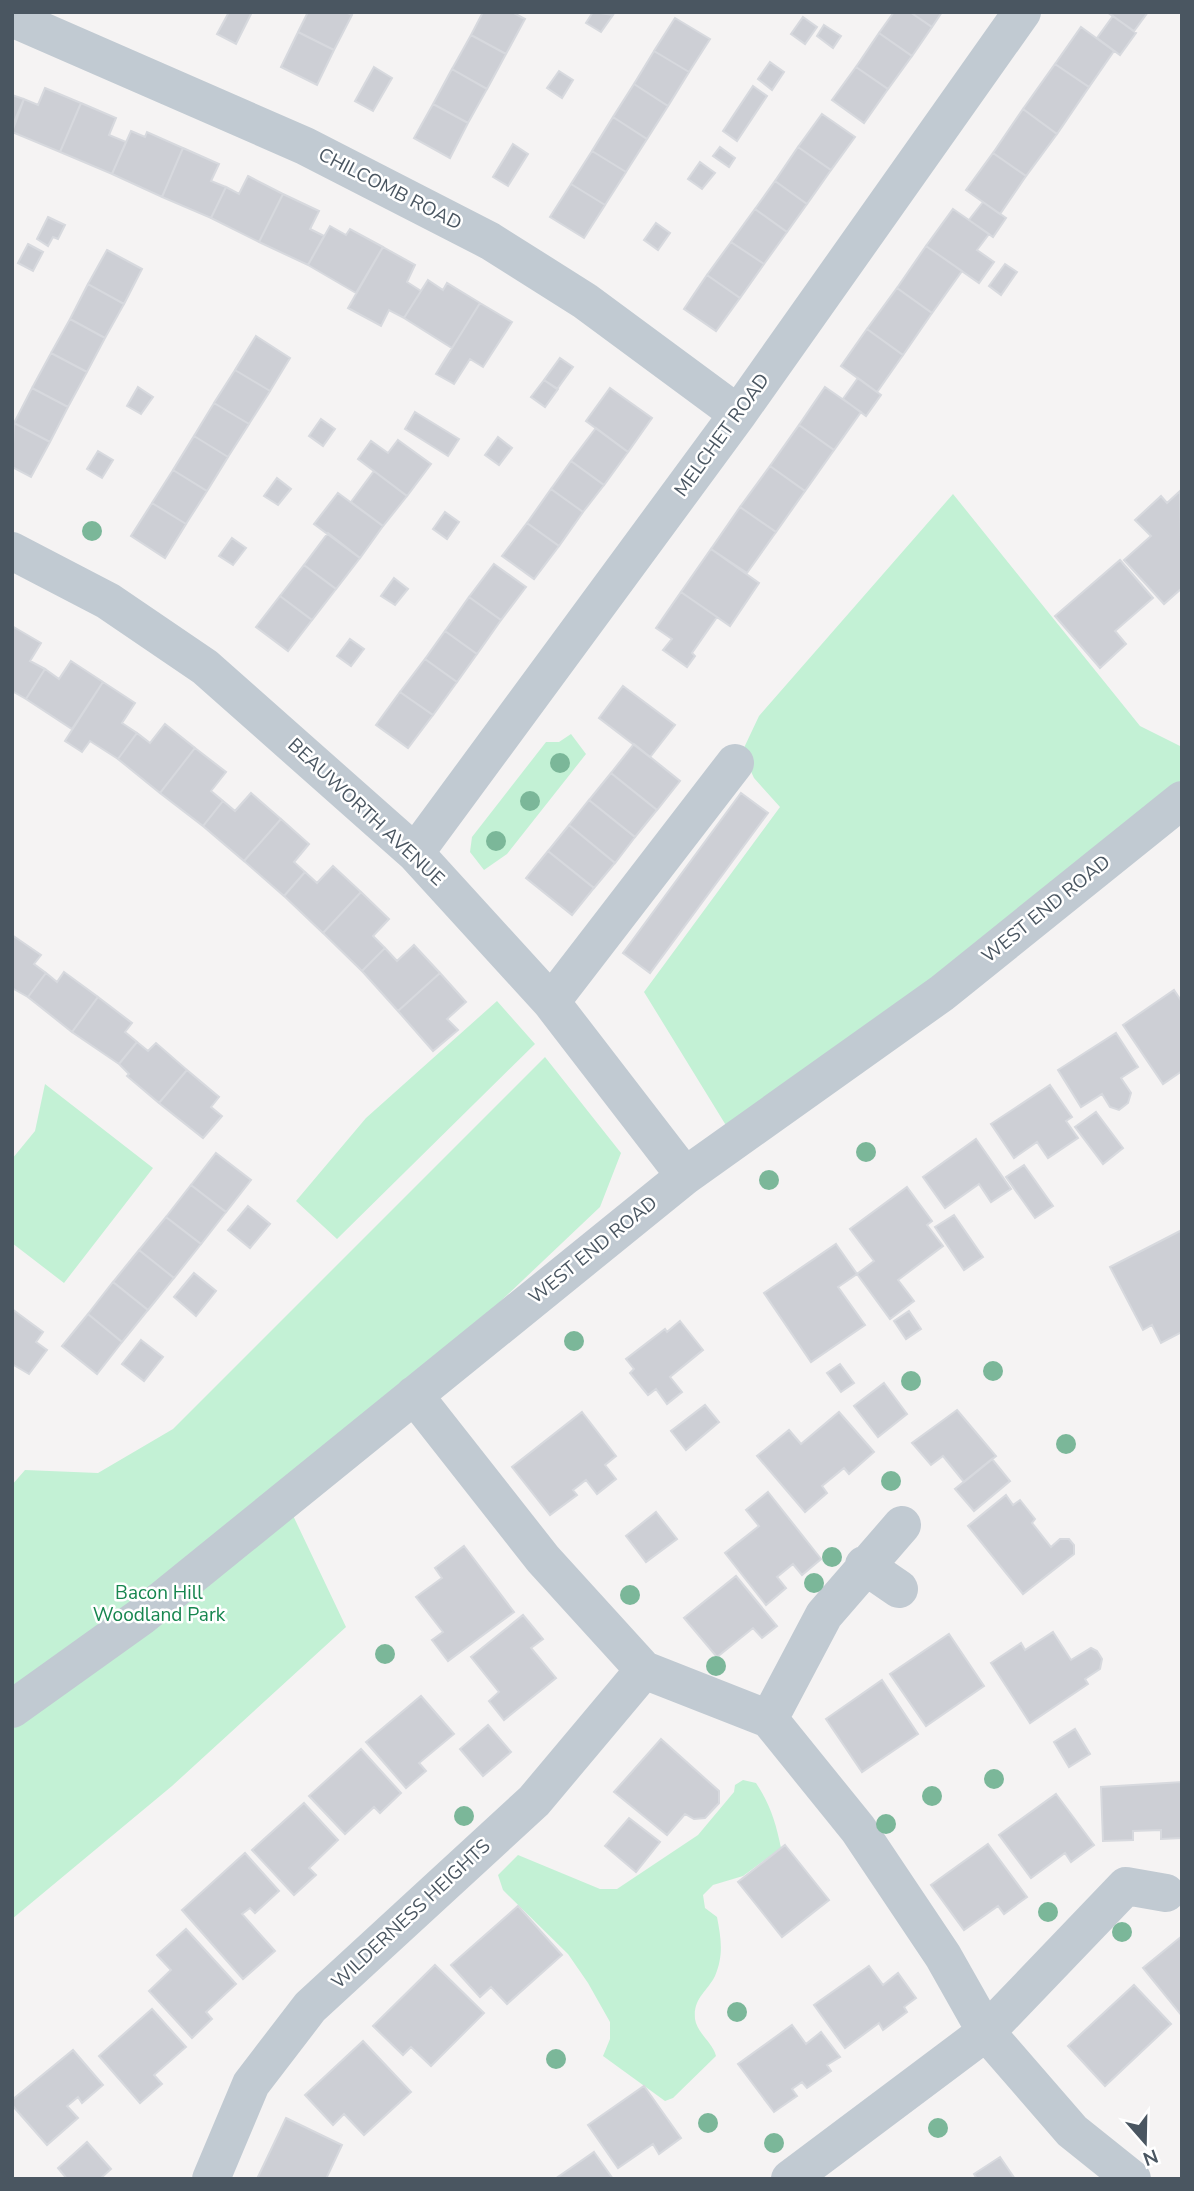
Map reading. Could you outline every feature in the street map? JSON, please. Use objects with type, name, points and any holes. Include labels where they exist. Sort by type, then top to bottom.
[{"type":"street","name":"MELCHET ROAD","points":[[415,853],[738,414],[1022,12]]},
{"type":"street","name":"CHILCOMB ROAD","points":[[12,18],[305,146],[490,241],[584,301],[738,414]]},
{"type":"street","name":"BEAUWORTH AVENUE","points":[[12,551],[108,601],[205,667],[415,853],[551,1002],[685,1176]]},
{"type":"street","points":[[551,1002],[735,763]]},
{"type":"street","name":"WEST END ROAD","points":[[12,1709],[142,1616],[685,1176],[942,993],[1182,800]]},
{"type":"street","points":[[414,1395],[543,1559],[644,1670],[769,1719],[858,1829],[943,1956],[986,2032],[1072,2131],[1132,2179]]},
{"type":"street","points":[[769,1719],[824,1615],[864,1565],[902,1525]]},
{"type":"street","points":[[864,1565],[899,1590]]},
{"type":"street","name":"WILDERNESS HEIGHTS","points":[[211,2179],[251,2084],[310,2007],[534,1801],[644,1670]]},
{"type":"street","points":[[790,2179],[986,2032],[1126,1886],[1166,1893]]},
{"type":"green space","points":[[953,494],[1140,726],[1182,747],[1182,798],[735,1140],[644,992],[780,807],[754,778],[742,752],[759,716]]},
{"type":"green space","points":[[571,734],[586,754],[507,854],[484,870],[470,852],[472,837],[546,742],[559,742]]},
{"type":"green space","points":[[497,1001],[535,1044],[337,1239],[296,1201],[366,1118]]},
{"type":"green space","name":"Bacon Hill Woodland Park","points":[[545,1057],[621,1153],[600,1207],[427,1371],[279,1486],[346,1627],[172,1786],[12,1919],[12,1485],[25,1470],[98,1473],[173,1429]]},
{"type":"green space","points":[[45,1084],[153,1168],[64,1283],[12,1243],[12,1159],[35,1131]]},
{"type":"green space","points":[[743,1780],[756,1783],[761,1791],[772,1814],[781,1848],[743,1876],[713,1885],[703,1895],[705,1908],[717,1917],[721,1954],[715,1976],[696,2006],[695,2019],[716,2056],[673,2098],[665,2101],[603,2056],[610,2039],[610,2022],[588,1983],[568,1954],[503,1890],[498,1875],[518,1855],[600,1889],[617,1889],[698,1835],[734,1792],[735,1785]]},
{"type":"building","points":[[229,12],[252,12],[236,44],[217,34]]},
{"type":"building","points":[[308,12],[346,12],[352,15],[334,50],[298,32]]},
{"type":"building","points":[[483,12],[512,12],[525,19],[506,54],[471,35]]},
{"type":"building","points":[[593,12],[613,15],[601,32],[586,23]]},
{"type":"building","points":[[894,12],[910,12],[932,27],[912,56],[879,33]]},
{"type":"building","points":[[910,12],[942,12],[932,27]]},
{"type":"building","points":[[1107,12],[1148,12],[1134,31]]},
{"type":"building","points":[[1113,16],[1136,33],[1120,55],[1097,38]]},
{"type":"building","points":[[803,17],[817,27],[805,44],[791,34]]},
{"type":"building","points":[[675,18],[710,39],[689,72],[654,51]]},
{"type":"building","points":[[824,25],[841,36],[833,48],[817,36]]},
{"type":"building","points":[[1081,27],[1114,51],[1089,87],[1055,64]]},
{"type":"building","points":[[298,32],[334,50],[317,85],[281,67]]},
{"type":"building","points":[[879,33],[912,56],[888,89],[856,67]]},
{"type":"building","points":[[471,35],[506,54],[487,89],[452,69]]},
{"type":"building","points":[[654,51],[689,72],[668,106],[634,84]]},
{"type":"building","points":[[770,62],[784,72],[772,90],[758,79]]},
{"type":"building","points":[[1055,64],[1089,87],[1057,134],[1023,109]]},
{"type":"building","points":[[374,67],[392,78],[373,111],[355,101]]},
{"type":"building","points":[[856,67],[888,89],[864,123],[832,100]]},
{"type":"building","points":[[452,69],[487,89],[468,123],[433,104]]},
{"type":"building","points":[[559,71],[573,80],[562,98],[547,88]]},
{"type":"building","points":[[634,84],[668,106],[647,139],[613,117]]},
{"type":"building","points":[[753,86],[767,96],[737,141],[723,131]]},
{"type":"building","points":[[45,88],[81,103],[60,152],[12,132],[24,99],[38,105]]},
{"type":"building","points":[[12,95],[24,99],[12,127]]},
{"type":"building","points":[[81,103],[116,118],[109,135],[126,142],[112,174],[60,152]]},
{"type":"building","points":[[433,104],[468,123],[450,158],[414,138]]},
{"type":"building","points":[[1023,109],[1057,134],[1026,176],[993,153]]},
{"type":"building","points":[[822,114],[855,137],[831,170],[798,147]]},
{"type":"building","points":[[613,117],[647,139],[626,172],[592,151]]},
{"type":"building","points":[[131,131],[145,137],[147,132],[183,148],[162,197],[112,174]]},
{"type":"building","points":[[513,144],[528,154],[508,186],[493,177]]},
{"type":"building","points":[[720,147],[735,158],[729,167],[713,156]]},
{"type":"building","points":[[798,147],[831,170],[807,204],[775,181]]},
{"type":"building","points":[[183,148],[219,164],[211,181],[226,187],[211,218],[162,197]]},
{"type":"building","points":[[592,151],[626,172],[605,205],[571,184]]},
{"type":"building","points":[[993,153],[1026,176],[1000,214],[966,190]]},
{"type":"building","points":[[700,162],[715,173],[702,189],[688,179]]},
{"type":"building","points":[[248,176],[283,194],[259,242],[211,218],[226,187],[239,194]]},
{"type":"building","points":[[775,181],[807,204],[787,232],[755,209]]},
{"type":"building","points":[[571,184],[605,205],[584,238],[550,217]]},
{"type":"building","points":[[283,194],[319,211],[310,229],[324,236],[308,265],[259,242]]},
{"type":"building","points":[[983,202],[1006,218],[993,237],[969,220]]},
{"type":"building","points":[[755,209],[787,232],[764,264],[731,242]]},
{"type":"building","points":[[953,209],[989,234],[977,250],[994,262],[979,283],[926,246]]},
{"type":"building","points":[[48,217],[65,225],[58,239],[53,237],[48,246],[37,239]]},
{"type":"building","points":[[656,223],[670,233],[658,250],[644,240]]},
{"type":"building","points":[[330,226],[346,235],[350,229],[383,247],[356,293],[308,265]]},
{"type":"building","points":[[731,242],[764,264],[740,298],[707,275]]},
{"type":"building","points":[[28,244],[43,252],[33,271],[18,263]]},
{"type":"building","points":[[926,246],[962,271],[932,313],[897,288]]},
{"type":"building","points":[[383,247],[415,265],[407,282],[421,291],[404,318],[389,310],[381,326],[348,308]]},
{"type":"building","points":[[107,250],[142,269],[124,304],[88,284]]},
{"type":"building","points":[[1005,264],[1017,272],[1001,295],[989,286]]},
{"type":"building","points":[[707,275],[740,298],[716,331],[684,309]]},
{"type":"building","points":[[428,280],[443,290],[447,283],[480,303],[452,348],[404,318]]},
{"type":"building","points":[[88,284],[124,304],[105,338],[70,319]]},
{"type":"building","points":[[897,288],[932,313],[903,355],[867,329]]},
{"type":"building","points":[[480,303],[512,322],[483,367],[470,359],[454,384],[436,374]]},
{"type":"building","points":[[70,319],[105,338],[87,372],[51,353]]},
{"type":"building","points":[[867,329],[903,355],[877,392],[841,366]]},
{"type":"building","points":[[256,336],[290,358],[270,391],[235,370]]},
{"type":"building","points":[[51,353],[87,372],[68,407],[32,388]]},
{"type":"building","points":[[560,358],[573,367],[557,389],[544,380]]},
{"type":"building","points":[[235,370],[270,391],[249,424],[214,403]]},
{"type":"building","points":[[858,378],[881,395],[866,416],[843,399]]},
{"type":"building","points":[[544,380],[558,389],[545,407],[531,397]]},
{"type":"building","points":[[138,387],[153,397],[141,414],[127,406]]},
{"type":"building","points":[[825,387],[861,412],[834,450],[799,425]]},
{"type":"building","points":[[32,388],[68,407],[50,442],[14,423]]},
{"type":"building","points":[[610,388],[652,418],[628,452],[586,421]]},
{"type":"building","points":[[214,403],[249,424],[228,457],[194,436]]},
{"type":"building","points":[[415,412],[459,439],[448,456],[405,429]]},
{"type":"building","points":[[321,419],[335,429],[323,446],[309,436]]},
{"type":"building","points":[[14,423],[50,442],[31,477],[12,467]]},
{"type":"building","points":[[799,425],[834,450],[805,491],[770,466]]},
{"type":"building","points":[[596,428],[628,452],[604,485],[571,461]]},
{"type":"building","points":[[194,436],[228,457],[207,491],[173,470]]},
{"type":"building","points":[[498,437],[512,448],[499,465],[485,455]]},
{"type":"building","points":[[398,440],[431,464],[407,496],[358,459],[371,441],[388,453]]},
{"type":"building","points":[[98,451],[113,460],[102,478],[87,469]]},
{"type":"building","points":[[571,461],[604,485],[583,512],[551,489]]},
{"type":"building","points":[[770,466],[805,491],[776,532],[740,507]]},
{"type":"building","points":[[173,470],[207,491],[186,524],[152,503]]},
{"type":"building","points":[[374,471],[407,496],[383,526],[351,502]]},
{"type":"building","points":[[277,478],[291,489],[278,505],[264,496]]},
{"type":"building","points":[[551,489],[583,512],[559,546],[527,523]]},
{"type":"building","points":[[1180,491],[1182,588],[1164,604],[1124,560],[1151,536],[1135,520],[1161,496],[1167,503]]},
{"type":"building","points":[[338,493],[383,526],[360,558],[314,524]]},
{"type":"building","points":[[152,503],[186,524],[165,558],[131,536]]},
{"type":"building","points":[[740,507],[776,532],[747,573],[711,549]]},
{"type":"building","points":[[445,512],[459,522],[447,539],[433,529]]},
{"type":"building","points":[[527,523],[559,546],[534,579],[502,556]]},
{"type":"building","points":[[328,533],[360,558],[336,589],[304,565]]},
{"type":"building","points":[[232,538],[246,548],[233,565],[219,556]]},
{"type":"building","points":[[711,549],[759,583],[730,626],[681,592]]},
{"type":"building","points":[[1120,560],[1153,598],[1115,631],[1126,644],[1100,668],[1055,616]]},
{"type":"building","points":[[494,564],[526,587],[501,620],[469,597]]},
{"type":"building","points":[[304,565],[336,589],[312,620],[280,596]]},
{"type":"building","points":[[394,578],[408,589],[395,605],[381,596]]},
{"type":"building","points":[[681,592],[717,617],[692,653],[695,656],[687,667],[663,650],[672,639],[656,628]]},
{"type":"building","points":[[280,596],[312,620],[288,651],[256,627]]},
{"type":"building","points":[[469,597],[501,620],[477,654],[445,631]]},
{"type":"building","points":[[12,626],[41,643],[30,661],[45,669],[26,699],[12,691]]},
{"type":"building","points":[[445,631],[477,654],[457,682],[425,659]]},
{"type":"building","points":[[350,639],[364,649],[351,666],[337,656]]},
{"type":"building","points":[[425,659],[457,682],[433,715],[400,692]]},
{"type":"building","points":[[71,661],[103,682],[72,729],[26,699],[45,669],[59,679]]},
{"type":"building","points":[[103,682],[135,703],[122,723],[137,733],[118,759],[90,741],[82,752],[65,741]]},
{"type":"building","points":[[623,686],[675,725],[650,757],[599,718]]},
{"type":"building","points":[[400,692],[433,715],[408,748],[376,725]]},
{"type":"building","points":[[165,724],[195,748],[160,793],[118,759],[137,733],[150,743]]},
{"type":"building","points":[[634,744],[680,781],[657,810],[611,773]]},
{"type":"building","points":[[195,748],[226,772],[211,791],[223,801],[203,826],[160,793]]},
{"type":"building","points":[[611,773],[657,810],[635,837],[589,800]]},
{"type":"building","points":[[251,793],[281,819],[244,861],[203,826],[223,801],[235,811]]},
{"type":"building","points":[[741,793],[768,813],[650,973],[623,953]]},
{"type":"building","points":[[589,800],[635,837],[615,863],[569,825]]},
{"type":"building","points":[[281,819],[309,844],[294,862],[305,872],[284,896],[244,861]]},
{"type":"building","points":[[569,825],[615,863],[594,888],[548,851]]},
{"type":"building","points":[[548,851],[594,888],[572,915],[526,878]]},
{"type":"building","points":[[333,866],[361,892],[323,933],[284,896],[305,872],[317,883]]},
{"type":"building","points":[[361,892],[389,919],[373,936],[385,948],[362,971],[323,933]]},
{"type":"building","points":[[12,935],[41,955],[34,964],[46,973],[28,997],[12,988]]},
{"type":"building","points":[[414,945],[440,973],[398,1011],[362,971],[385,948],[397,961]]},
{"type":"building","points":[[64,972],[98,997],[72,1032],[28,997],[46,973],[57,982]]},
{"type":"building","points":[[440,973],[466,1002],[447,1019],[458,1030],[433,1051],[398,1011]]},
{"type":"building","points":[[1174,990],[1182,1002],[1182,1071],[1163,1084],[1123,1025]]},
{"type":"building","points":[[98,997],[132,1023],[125,1032],[137,1042],[119,1064],[72,1032]]},
{"type":"building","points":[[1116,1033],[1138,1067],[1121,1078],[1131,1093],[1128,1103],[1119,1110],[1110,1107],[1102,1094],[1081,1107],[1058,1070]]},
{"type":"building","points":[[137,1042],[148,1051],[156,1043],[187,1070],[159,1103],[127,1076],[129,1074],[119,1064]]},
{"type":"building","points":[[187,1070],[219,1097],[211,1107],[222,1116],[203,1138],[159,1103]]},
{"type":"building","points":[[1050,1085],[1072,1117],[1066,1121],[1078,1138],[1048,1158],[1037,1142],[1014,1158],[991,1124]]},
{"type":"building","points":[[1096,1112],[1123,1148],[1103,1164],[1075,1127]]},
{"type":"building","points":[[976,1139],[1011,1189],[991,1202],[979,1184],[945,1208],[923,1177]]},
{"type":"building","points":[[216,1153],[251,1180],[226,1212],[191,1185]]},
{"type":"building","points":[[1024,1165],[1053,1206],[1035,1218],[1006,1177]]},
{"type":"building","points":[[191,1185],[226,1212],[201,1244],[166,1217]]},
{"type":"building","points":[[907,1187],[932,1221],[927,1225],[943,1246],[898,1280],[914,1301],[890,1319],[857,1274],[874,1261],[850,1229]]},
{"type":"building","points":[[248,1206],[270,1224],[250,1248],[228,1230]]},
{"type":"building","points":[[954,1215],[983,1257],[964,1270],[935,1227]]},
{"type":"building","points":[[166,1217],[201,1244],[174,1278],[139,1250]]},
{"type":"building","points":[[1182,1230],[1182,1332],[1161,1343],[1152,1325],[1143,1330],[1110,1267]]},
{"type":"building","points":[[836,1244],[857,1274],[838,1287],[865,1325],[811,1362],[764,1293]]},
{"type":"building","points":[[139,1250],[174,1278],[148,1310],[113,1282]]},
{"type":"building","points":[[194,1273],[216,1291],[196,1316],[174,1297]]},
{"type":"building","points":[[113,1282],[148,1310],[122,1342],[88,1314]]},
{"type":"building","points":[[12,1309],[43,1332],[36,1342],[47,1350],[29,1374],[12,1364]]},
{"type":"building","points":[[909,1311],[921,1329],[906,1339],[894,1321]]},
{"type":"building","points":[[88,1314],[122,1342],[97,1374],[62,1346]]},
{"type":"building","points":[[680,1321],[703,1350],[670,1377],[682,1392],[667,1404],[656,1389],[648,1395],[630,1373],[634,1369],[626,1359]]},
{"type":"building","points":[[141,1340],[163,1357],[144,1381],[122,1364]]},
{"type":"building","points":[[840,1364],[854,1383],[841,1392],[827,1373]]},
{"type":"building","points":[[884,1383],[907,1414],[878,1437],[854,1406]]},
{"type":"building","points":[[705,1405],[719,1422],[686,1450],[671,1431]]},
{"type":"building","points":[[957,1410],[996,1456],[964,1482],[943,1456],[931,1465],[912,1443]]},
{"type":"building","points":[[582,1412],[616,1456],[605,1465],[616,1479],[597,1494],[586,1480],[573,1490],[577,1495],[550,1515],[512,1467]]},
{"type":"building","points":[[839,1412],[874,1452],[849,1474],[844,1468],[822,1486],[827,1493],[805,1512],[757,1456],[789,1430],[801,1444]]},
{"type":"building","points":[[992,1459],[1010,1481],[974,1511],[955,1489]]},
{"type":"building","points":[[768,1492],[821,1559],[802,1575],[793,1564],[777,1577],[786,1588],[766,1605],[725,1553],[759,1526],[746,1510]]},
{"type":"building","points":[[1006,1495],[1013,1505],[1020,1500],[1035,1519],[1032,1523],[1051,1547],[1060,1539],[1069,1539],[1074,1545],[1074,1554],[1023,1594],[968,1526]]},
{"type":"building","points":[[656,1512],[677,1539],[646,1562],[626,1536]]},
{"type":"building","points":[[464,1546],[514,1612],[448,1661],[432,1640],[443,1632],[416,1597],[442,1578],[435,1568]]},
{"type":"building","points":[[736,1576],[777,1626],[762,1638],[753,1628],[717,1657],[684,1618]]},
{"type":"building","points":[[523,1615],[543,1639],[531,1648],[556,1678],[504,1720],[489,1701],[499,1692],[471,1657]]},
{"type":"building","points":[[1053,1632],[1071,1660],[1091,1648],[1097,1651],[1102,1659],[1100,1669],[1085,1679],[1088,1684],[1030,1723],[991,1663],[1021,1643],[1025,1650]]},
{"type":"building","points":[[949,1634],[984,1686],[926,1726],[890,1674]]},
{"type":"building","points":[[882,1680],[918,1734],[862,1772],[826,1719]]},
{"type":"building","points":[[421,1696],[454,1734],[419,1763],[426,1771],[406,1788],[366,1742]]},
{"type":"building","points":[[488,1725],[511,1752],[483,1776],[460,1749]]},
{"type":"building","points":[[1075,1729],[1090,1754],[1069,1767],[1054,1742]]},
{"type":"building","points":[[661,1739],[719,1791],[719,1803],[705,1818],[694,1819],[685,1814],[667,1835],[614,1792]]},
{"type":"building","points":[[361,1749],[401,1793],[380,1813],[374,1807],[345,1834],[309,1796]]},
{"type":"building","points":[[1182,1782],[1182,1838],[1161,1839],[1161,1830],[1133,1831],[1133,1840],[1103,1841],[1101,1787]]},
{"type":"building","points":[[1056,1794],[1094,1845],[1071,1862],[1065,1853],[1031,1878],[999,1835]]},
{"type":"building","points":[[304,1803],[338,1840],[309,1868],[316,1875],[294,1895],[252,1850]]},
{"type":"building","points":[[629,1818],[660,1842],[636,1872],[605,1846]]},
{"type":"building","points":[[988,1844],[1027,1897],[1004,1914],[998,1906],[964,1930],[931,1885]]},
{"type":"building","points":[[785,1845],[829,1900],[782,1937],[738,1882]]},
{"type":"building","points":[[245,1853],[279,1891],[255,1913],[250,1908],[242,1914],[275,1951],[243,1979],[182,1910]]},
{"type":"building","points":[[518,1906],[562,1955],[507,2004],[491,1987],[480,1997],[451,1965]]},
{"type":"building","points":[[186,1929],[236,1984],[206,2012],[212,2019],[192,2038],[149,1991],[171,1970],[157,1955]]},
{"type":"building","points":[[1182,1936],[1182,2016],[1143,1968]]},
{"type":"building","points":[[435,1965],[484,2013],[431,2066],[411,2047],[403,2055],[373,2026]]},
{"type":"building","points":[[869,1966],[883,1985],[898,1973],[916,1998],[904,2007],[907,2012],[883,2030],[879,2023],[845,2048],[814,2005]]},
{"type":"building","points":[[1134,1985],[1171,2024],[1105,2086],[1068,2046]]},
{"type":"building","points":[[152,2009],[186,2047],[154,2075],[162,2084],[140,2103],[99,2056]]},
{"type":"building","points":[[792,2025],[806,2044],[821,2032],[840,2057],[827,2065],[831,2071],[807,2088],[802,2082],[792,2089],[797,2096],[774,2112],[738,2064]]},
{"type":"building","points":[[363,2041],[411,2092],[364,2135],[344,2114],[333,2125],[305,2095]]},
{"type":"building","points":[[73,2050],[103,2085],[82,2103],[78,2097],[67,2106],[78,2118],[47,2145],[12,2105],[12,2100]]},
{"type":"building","points":[[644,2086],[681,2138],[659,2154],[653,2144],[618,2168],[588,2125]]},
{"type":"building","points":[[286,2118],[342,2145],[326,2179],[257,2179]]},
{"type":"building","points":[[87,2142],[111,2169],[100,2179],[67,2179],[58,2168]]},
{"type":"building","points":[[594,2152],[613,2179],[555,2179]]},
{"type":"building","points":[[1000,2157],[1015,2179],[977,2179],[974,2174]]}]
